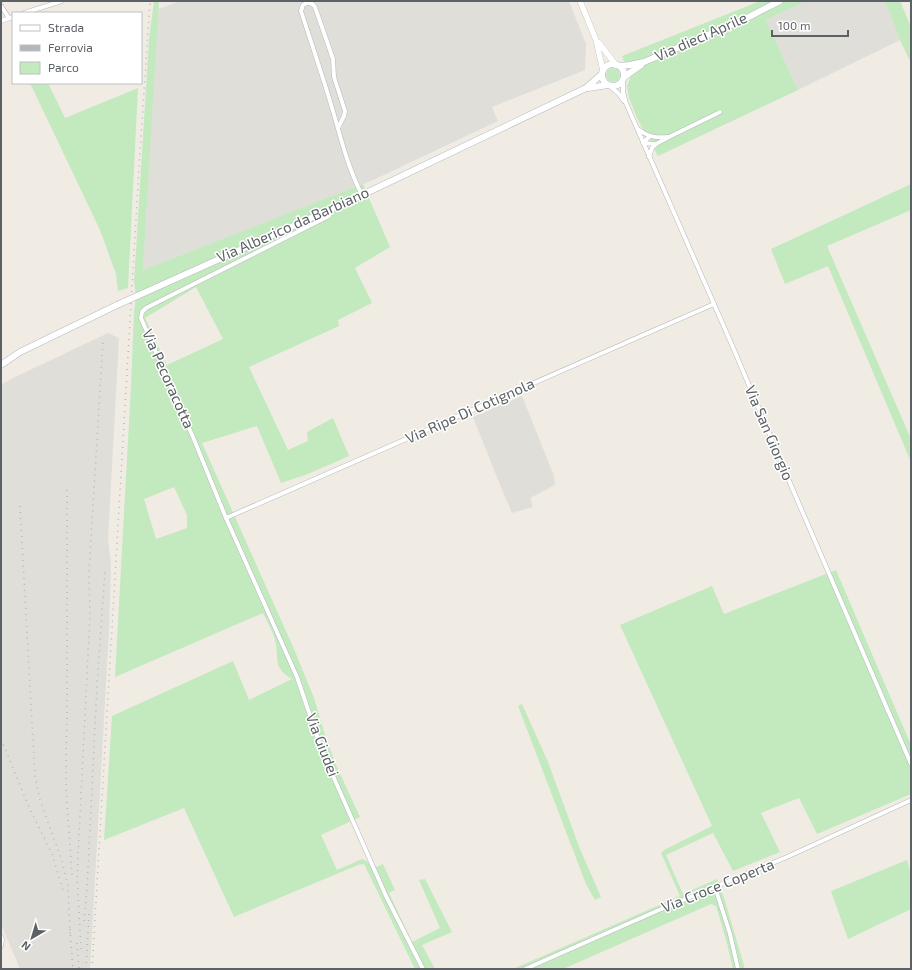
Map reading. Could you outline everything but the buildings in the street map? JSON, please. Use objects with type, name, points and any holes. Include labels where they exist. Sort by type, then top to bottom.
[{"type":"main road","name":"Via dieci Aprile","points":[[617,65],[630,65],[644,62],[743,20],[780,1]]},
{"type":"main road","name":"Via dieci Aprile","points":[[623,78],[644,62]]},
{"type":"main road","points":[[617,65],[623,70],[623,78],[618,85],[609,85],[604,80],[603,72],[607,66],[617,65]]},
{"type":"main road","name":"Via Alberico da Barbiano","points":[[586,88],[603,72]]},
{"type":"main road","name":"Via Alberico da Barbiano","points":[[1,365],[20,352],[117,305],[362,194],[586,88],[609,85]]},
{"type":"street","points":[[27,12],[62,1]]},
{"type":"street","points":[[580,1],[596,40],[603,72]]},
{"type":"street","points":[[338,128],[345,111],[334,76],[333,59],[315,7],[312,3],[307,3],[303,5],[301,12],[353,178],[362,194]]},
{"type":"street","points":[[1,6],[11,17],[1,21]]},
{"type":"street","points":[[596,40],[617,65]]},
{"type":"street","name":"Via San Giorgio","points":[[623,78],[623,92],[636,128],[714,304],[911,764]]},
{"type":"street","name":"Via San Giorgio","points":[[609,85],[620,94],[626,103]]},
{"type":"street","points":[[649,157],[650,150],[656,144],[669,136],[720,112]]},
{"type":"street","points":[[636,128],[650,136],[657,138],[669,136]]},
{"type":"street","points":[[643,143],[650,136]]},
{"type":"street","points":[[643,143],[656,144]]},
{"type":"street","name":"Via Pecoracotta","points":[[226,518],[193,437],[142,320],[142,312],[146,308],[329,216],[336,205]]},
{"type":"street","name":"Via Ripe Di Cotignola","points":[[226,518],[714,304]]},
{"type":"street","name":"Via Giudei","points":[[226,518],[298,677],[322,751],[386,896],[423,969]]},
{"type":"street","name":"Via Croce Coperta","points":[[525,969],[787,857],[911,800]]},
{"type":"street","points":[[715,887],[730,934],[738,969]]},
{"type":"street","points":[[1,936],[1,946]]},
{"type":"shaded area","points":[[181,1],[569,1],[586,44],[585,70],[492,107],[498,121],[371,181],[143,270],[158,9]]},
{"type":"shaded area","points":[[806,1],[885,1],[900,40],[798,90],[766,20]]},
{"type":"shaded area","points":[[108,333],[119,338],[108,539],[111,564],[109,631],[90,969],[20,969],[1,924],[1,385]]},
{"type":"shaded area","points":[[522,396],[554,476],[555,485],[530,498],[533,507],[512,513],[473,417]]},
{"type":"green space","points":[[154,1],[159,1],[143,270],[363,184],[390,247],[355,268],[372,303],[338,320],[339,326],[249,367],[288,450],[308,441],[307,432],[333,418],[349,456],[308,474],[281,483],[257,426],[202,443],[294,649],[314,698],[336,765],[360,817],[321,835],[337,870],[362,859],[367,861],[372,869],[383,864],[395,890],[389,893],[412,942],[440,928],[419,880],[425,879],[452,932],[422,945],[435,969],[415,969],[364,864],[358,865],[234,917],[184,808],[104,840],[112,716],[233,661],[249,700],[292,679],[281,670],[279,666],[274,637],[263,613],[115,677],[131,386],[135,301],[134,282],[149,39]],"holes":[[[196,287],[223,339],[167,365],[145,318]],[[174,487],[187,515],[187,528],[156,539],[144,499]]]},
{"type":"green space","points":[[760,1],[806,1],[766,20],[798,90],[658,156],[638,120],[629,98],[627,86],[630,78],[622,56]]},
{"type":"green space","points":[[885,1],[900,1],[911,27],[911,63],[900,40]]},
{"type":"green space","points":[[613,68],[618,70],[620,75],[618,80],[613,82],[608,80],[606,75],[608,70]]},
{"type":"green space","points":[[30,84],[48,84],[65,118],[138,88],[128,288],[118,291],[116,274],[100,230]]},
{"type":"green space","points":[[911,184],[911,210],[827,246],[911,439],[911,462],[828,266],[785,284],[771,249]]},
{"type":"green space","points":[[836,570],[911,745],[911,794],[817,834],[799,798],[761,813],[780,852],[733,871],[713,833],[666,855],[683,894],[717,879],[745,969],[733,969],[716,906],[711,904],[563,969],[513,969],[680,896],[661,853],[664,850],[712,826],[620,625],[712,586],[724,614]]},
{"type":"green space","points":[[522,704],[548,762],[580,849],[601,897],[595,900],[586,884],[518,706]]},
{"type":"green space","points":[[907,860],[911,874],[911,909],[848,939],[831,891]]},
{"type":"railway","points":[[92,969],[150,1]]},
{"type":"railway","points":[[81,949],[77,876],[90,614],[89,572],[103,340]]},
{"type":"railway","points":[[67,490],[66,788],[72,875]]},
{"type":"railway","points":[[20,506],[35,776],[40,800],[62,861],[68,886],[70,935]]},
{"type":"railway","points":[[84,921],[105,570]]},
{"type":"railway","points":[[1,739],[29,807],[52,854],[64,894]]},
{"type":"railway","points":[[86,969],[89,913]]},
{"type":"railway","points":[[70,929],[73,969]]},
{"type":"railway","points":[[77,943],[79,969]]}]
